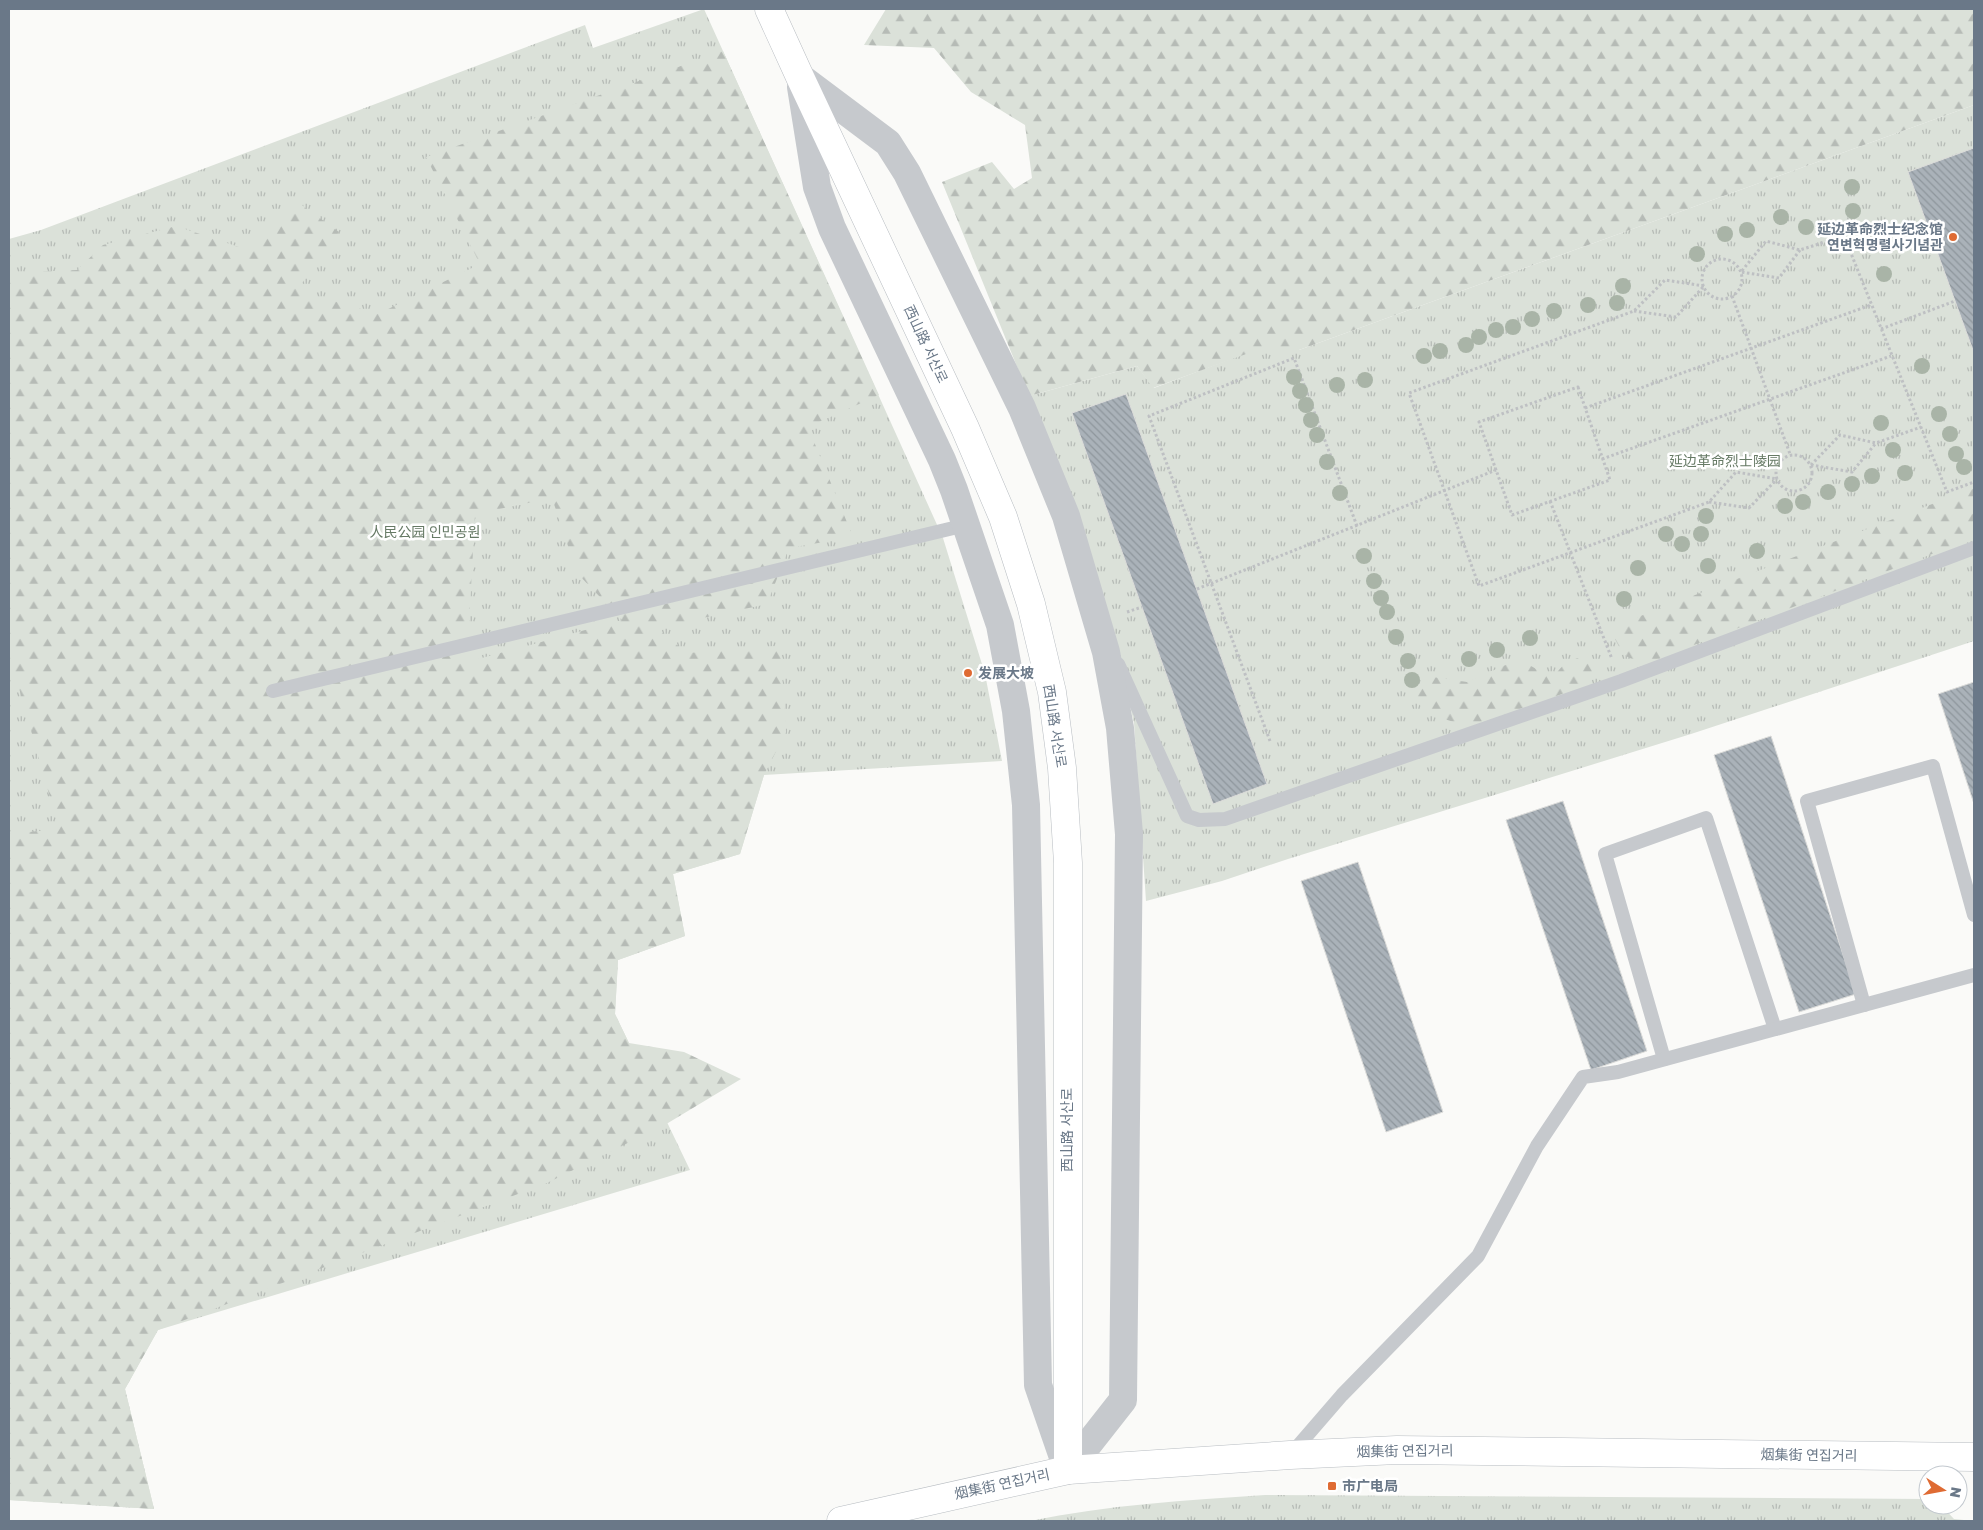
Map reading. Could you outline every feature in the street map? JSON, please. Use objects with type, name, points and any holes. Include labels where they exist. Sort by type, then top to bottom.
[{"type":"street","name":"西山路 서산로","points":[[769,9],[965,428],[1003,516],[1031,604],[1052,692],[1062,768],[1068,863],[1068,1470]]},
{"type":"street","points":[[800,77],[816,187],[832,228],[942,460],[1000,625],[1016,711],[1026,805],[1038,1385],[1068,1470]]},
{"type":"street","points":[[800,77],[888,143],[907,173],[1022,408],[1066,516],[1106,652],[1120,728],[1129,834],[1123,1400],[1068,1470]]},
{"type":"street","name":"烟集街 연집거리","points":[[841,1521],[1068,1470],[1290,1455],[1397,1450],[1974,1458]]},
{"type":"lane","points":[[273,691],[966,526]]},
{"type":"lane","points":[[1098,620],[1187,816],[1199,820],[1225,819],[1621,681],[1974,548]]},
{"type":"lane","points":[[1864,1005],[1807,801],[1933,766],[1974,916]]},
{"type":"lane","points":[[1664,1059],[1605,854],[1706,818],[1774,1029]]},
{"type":"lane","points":[[1290,1455],[1342,1395],[1478,1256],[1537,1146],[1583,1077],[1618,1072],[1974,975]]},
{"type":"path","points":[[1741,272],[1766,241],[1800,250],[1844,236],[1946,492],[1974,482]]},
{"type":"path","points":[[1741,272],[1779,278],[1800,250]]},
{"type":"path","points":[[1715,260],[1728,260],[1738,267],[1741,272],[1741,286],[1732,296],[1719,298],[1712,296],[1704,286],[1703,273],[1710,263],[1715,260]]},
{"type":"path","points":[[1704,286],[1665,280],[1634,311],[1409,393],[1479,586],[1709,502],[1736,472],[1777,479]]},
{"type":"path","points":[[1634,311],[1676,318],[1704,286]]},
{"type":"path","points":[[1732,296],[1790,454]]},
{"type":"path","points":[[1881,329],[1955,301]]},
{"type":"path","points":[[1585,408],[1871,305]]},
{"type":"path","points":[[1602,459],[1892,356]]},
{"type":"path","points":[[1270,741],[1149,416],[1294,358],[1357,526]]},
{"type":"path","points":[[1578,387],[1602,459],[1610,480],[1512,515],[1479,422],[1578,387]]},
{"type":"path","points":[[1876,442],[1852,472],[1811,465],[1802,456],[1790,454],[1780,461],[1776,472],[1777,479],[1784,488],[1790,491],[1801,490],[1806,487],[1812,477],[1811,465],[1840,435],[1876,442],[1920,427]]},
{"type":"path","points":[[1197,589],[1496,470]]},
{"type":"path","points":[[1709,502],[1749,508],[1777,479]]},
{"type":"path","points":[[1550,501],[1621,681]]},
{"type":"green space","name":"人民公园 인민공원","points":[[704,9],[943,538],[985,674],[1002,761],[764,775],[740,854],[673,874],[685,936],[618,960],[615,1014],[690,1170],[158,1330],[125,1389],[154,1509],[9,1500],[9,239],[41,230],[585,25],[593,48]]},
{"type":"green space","points":[[886,9],[1974,9],[1974,105],[1299,350],[1257,350],[1153,388],[1137,366],[1029,396],[942,182],[992,162],[1014,189],[1032,178],[1025,125],[971,92],[934,48],[864,45]]},
{"type":"green space","name":"人民公园 인민공원","points":[[723,51],[879,395],[808,427],[853,537],[789,548],[767,604],[656,628],[687,653],[780,646],[786,732],[764,775],[740,854],[673,874],[685,936],[618,960],[615,1014],[629,1043],[684,1052],[741,1079],[668,1123],[547,1183],[158,1330],[125,1389],[154,1509],[9,1500],[9,834],[59,829],[9,653],[9,273],[77,270],[103,245],[176,226],[245,249],[295,200],[339,232],[297,290],[378,314],[480,264],[426,157]],"holes":[[[552,498],[577,573],[622,620],[467,662],[475,514]]]},
{"type":"green space","name":"延边革命烈士陵园","points":[[1974,105],[1974,641],[1691,734],[1222,881],[1146,901],[1134,723],[1117,650],[1029,396],[1137,366],[1154,388],[1257,349],[1299,350]]},
{"type":"green space","points":[[1974,488],[1974,538],[1652,661],[1634,660],[1624,654],[1609,628]]},
{"type":"green space","points":[[1588,654],[1593,672],[1590,684],[1469,727],[1423,712],[1415,693],[1426,676],[1467,682],[1519,659],[1552,678],[1565,663]]},
{"type":"green space","points":[[1265,1495],[1918,1499],[1918,1515],[1950,1515],[1954,1519],[1974,1521],[1030,1521],[1088,1511],[1177,1501]]},
{"type":"building","name":"延边革命烈士纪念馆 연변혁명렬사기념관","points":[[1974,148],[1974,353],[1908,172]]},
{"type":"building","points":[[1126,394],[1267,784],[1213,804],[1072,413]]},
{"type":"building","points":[[1974,682],[1974,804],[1938,694]]},
{"type":"building","points":[[1771,736],[1856,994],[1799,1012],[1714,755]]},
{"type":"building","points":[[1563,801],[1647,1051],[1591,1070],[1506,820]]},
{"type":"building","points":[[1358,862],[1443,1112],[1386,1132],[1301,881]]},
{"type":"place","name":"延边革命烈士纪念馆 연변혁명렬사기념관","points":[[1953,237]]},
{"type":"place","name":"发展大坡","points":[[968,673]]},
{"type":"place","name":"市广电局","points":[[1332,1486]]}]
